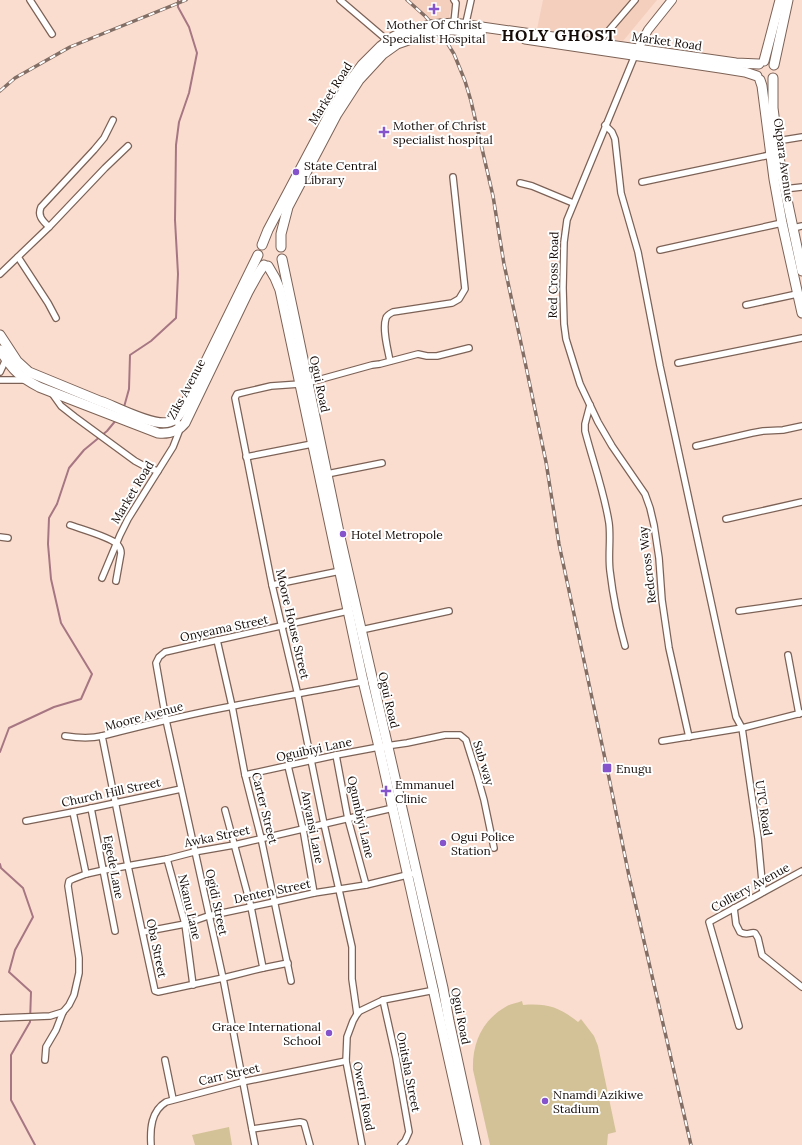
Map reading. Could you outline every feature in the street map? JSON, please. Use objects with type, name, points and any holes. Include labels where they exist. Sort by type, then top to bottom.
[{"type":"main road","points":[[780,0],[761,62],[756,69],[758,78],[767,81],[773,78],[776,72],[774,65],[788,0]]},
{"type":"main road","name":"Market Road","points":[[443,27],[454,23],[465,28],[636,52],[736,63],[761,62]]},
{"type":"main road","name":"Market Road","points":[[262,245],[268,230],[330,113],[350,81],[362,65],[387,40],[403,32],[443,27],[465,28],[598,43],[636,52],[745,72],[758,78]]},
{"type":"main road","name":"Market Road","points":[[281,247],[281,234],[288,207],[337,114],[359,80],[382,54],[397,44],[432,28]]},
{"type":"main road","points":[[761,62],[769,62],[774,65]]},
{"type":"main road","name":"Okpara Avenue","points":[[758,78],[762,86],[770,155],[797,227],[802,271]]},
{"type":"main road","name":"Okpara Avenue","points":[[773,78],[773,108],[777,141],[778,178],[782,223],[802,313]]},
{"type":"main road","points":[[268,242],[275,242],[281,247],[283,253],[282,259],[276,265],[266,265],[259,259],[258,256],[262,245],[268,242]]},
{"type":"main road","name":"Ziks Avenue","points":[[0,335],[17,361],[29,372],[148,420],[162,423],[171,422],[176,419],[181,412],[258,256]]},
{"type":"main road","name":"Ogui Road","points":[[282,259],[297,330],[312,444],[348,611],[368,680],[383,747],[417,873],[476,1145]]},
{"type":"main road","name":"Ziks Avenue","points":[[0,350],[14,370],[26,380],[51,392],[134,425],[158,433],[171,433],[180,429],[185,422],[248,292],[258,274],[266,265]]},
{"type":"main road","name":"Ogui Road","points":[[266,265],[275,278],[280,290],[327,474],[361,630],[368,680]]},
{"type":"main road","name":"Ogui Road","points":[[383,747],[393,808],[407,875],[468,1145]]},
{"type":"street","points":[[30,0],[52,34]]},
{"type":"street","points":[[340,0],[387,40]]},
{"type":"street","points":[[454,0],[456,3],[454,23]]},
{"type":"street","points":[[465,28],[471,0]]},
{"type":"street","points":[[598,43],[635,0]]},
{"type":"street","points":[[636,52],[648,30],[672,0]]},
{"type":"street","name":"Red Cross Road","points":[[590,405],[580,384],[570,353],[564,324],[565,225],[636,52]]},
{"type":"street","points":[[49,227],[40,218],[39,211],[41,207],[104,138],[113,120]]},
{"type":"street","name":"UTC Road","points":[[605,125],[612,132],[615,139],[621,193],[638,252],[658,358],[719,641],[736,717],[742,728],[758,838],[763,892]]},
{"type":"street","points":[[777,141],[802,137]]},
{"type":"street","points":[[0,274],[49,227],[128,146]]},
{"type":"street","points":[[642,182],[770,155]]},
{"type":"street","points":[[390,361],[385,334],[386,318],[388,315],[393,312],[452,303],[459,299],[465,289],[453,177]]},
{"type":"street","points":[[520,183],[532,186],[573,203]]},
{"type":"street","points":[[784,189],[802,187]]},
{"type":"street","points":[[660,250],[782,223]]},
{"type":"street","points":[[18,257],[56,318]]},
{"type":"street","points":[[746,305],[797,294]]},
{"type":"street","points":[[678,363],[802,338]]},
{"type":"street","points":[[304,383],[372,364],[376,365],[418,354],[437,356],[469,348]]},
{"type":"street","points":[[0,372],[6,359]]},
{"type":"street","points":[[0,380],[26,380]]},
{"type":"street","name":"Moore House Street","points":[[304,383],[271,386],[237,394],[235,398],[272,585],[298,695],[324,824],[340,889]]},
{"type":"street","points":[[51,392],[63,408],[98,434],[135,461],[148,468],[158,471]]},
{"type":"street","points":[[590,405],[584,431],[601,486],[609,523],[611,538],[609,558],[613,597],[624,646]]},
{"type":"street","name":"Redcross Way","points":[[590,405],[612,446],[645,494],[650,508],[657,544],[662,600],[669,648],[689,737]]},
{"type":"street","points":[[176,419],[180,429]]},
{"type":"street","points":[[696,446],[763,430],[783,430],[802,426]]},
{"type":"street","name":"Market Road","points":[[102,578],[116,543],[128,520],[173,447],[180,429]]},
{"type":"street","points":[[246,457],[312,444]]},
{"type":"street","points":[[327,474],[382,463]]},
{"type":"street","points":[[726,519],[802,502]]},
{"type":"street","points":[[70,525],[116,543],[121,550],[116,581]]},
{"type":"street","points":[[0,537],[8,538]]},
{"type":"street","points":[[272,585],[340,571]]},
{"type":"street","points":[[739,611],[802,602]]},
{"type":"street","name":"Onyeama Street","points":[[156,663],[159,657],[165,652],[348,611]]},
{"type":"street","points":[[361,630],[449,611]]},
{"type":"street","name":"Carter Street","points":[[217,640],[232,706],[245,775],[261,838],[291,981]]},
{"type":"street","points":[[662,741],[742,728],[801,713],[788,655]]},
{"type":"street","name":"Ogidi Street","points":[[156,663],[166,720],[222,978],[255,1145]]},
{"type":"street","points":[[232,706],[298,695],[368,680]]},
{"type":"street","name":"Moore Avenue","points":[[128,866],[102,736],[232,706]]},
{"type":"street","name":"Sub way","points":[[383,747],[445,735],[455,734],[464,737],[484,800],[494,848]]},
{"type":"street","points":[[65,736],[93,738],[102,736]]},
{"type":"street","name":"Oguibiyi Lane","points":[[245,775],[336,755],[383,747]]},
{"type":"street","name":"Ogumbiyi Lane","points":[[336,755],[348,819],[366,885]]},
{"type":"street","name":"Anyansi Lane","points":[[288,766],[303,829],[314,893]]},
{"type":"street","name":"Church Hill Street","points":[[26,820],[73,812],[181,789]]},
{"type":"street","name":"Egede Lane","points":[[91,808],[115,931]]},
{"type":"street","name":"Awka Street","points":[[63,1012],[69,1005],[74,994],[80,973],[68,886],[69,881],[72,879],[104,870],[234,845],[393,808]]},
{"type":"street","points":[[225,810],[251,907],[263,968]]},
{"type":"street","points":[[73,812],[86,874]]},
{"type":"street","name":"Nkanu Lane","points":[[167,859],[185,924],[193,984]]},
{"type":"street","name":"Oba Street","points":[[128,866],[155,990],[158,992],[288,962]]},
{"type":"street","name":"Colliery Avenue","points":[[739,1026],[709,922],[802,871]]},
{"type":"street","name":"Denten Street","points":[[143,932],[185,924],[208,916],[314,893],[366,885],[417,873]]},
{"type":"street","points":[[340,889],[352,946],[352,979],[357,1014]]},
{"type":"street","points":[[734,908],[736,924],[740,932],[746,934],[755,933],[758,938],[762,956],[802,987]]},
{"type":"street","points":[[357,1014],[364,1008],[383,1000],[443,988]]},
{"type":"street","name":"Onitsha Street","points":[[383,1000],[396,1058],[409,1132],[405,1141],[401,1145]]},
{"type":"street","points":[[0,1018],[50,1016],[63,1012]]},
{"type":"street","points":[[44,1060],[46,1048],[56,1030],[63,1012]]},
{"type":"street","name":"Owerri Road","points":[[357,1014],[347,1038],[346,1061],[362,1145]]},
{"type":"street","points":[[165,1060],[172,1099]]},
{"type":"street","name":"Carr Street","points":[[151,1145],[150,1135],[152,1121],[156,1112],[160,1105],[172,1099],[242,1082],[346,1061]]},
{"type":"street","points":[[252,1130],[304,1122],[310,1145]]},
{"type":"shaded area","name":"Mother Of Christ Specialist Hospital","points":[[408,0],[453,0],[448,21],[432,21]]},
{"type":"shaded area","points":[[543,0],[657,0],[623,41],[537,29]]},
{"type":"shaded area","name":"Nnamdi Azikiwe Stadium","points":[[522,1001],[523,1005],[552,1007],[565,1013],[578,1022],[581,1019],[594,1036],[598,1046],[616,1132],[608,1134],[607,1145],[490,1145],[473,1070],[474,1051],[480,1033],[491,1018],[507,1006]]},
{"type":"shaded area","points":[[229,1127],[232,1145],[195,1145],[192,1135]]},
{"type":"waterway","points":[[124,407],[129,389],[130,355],[151,341],[176,318],[178,274],[175,220],[176,145],[179,122],[189,93],[197,53],[189,27],[178,7],[178,0]]},
{"type":"waterway","points":[[0,752],[9,728],[54,707],[81,699],[92,674],[61,623],[51,579],[48,544],[49,518],[57,504],[69,468],[84,450],[107,431],[117,419]]},
{"type":"waterway","points":[[0,864],[1,868],[23,888],[33,917],[15,950],[9,972],[31,992],[30,1022],[11,1055],[11,1100],[35,1145]]},
{"type":"railway","points":[[0,91],[15,78],[70,47],[186,0]]},
{"type":"railway","points":[[407,0],[425,16],[443,36],[454,54],[471,101],[493,196],[504,264],[546,462],[559,544],[629,876],[691,1145]]},
{"type":"place","name":"Mother Of Christ Specialist Hospital","points":[[434,9]]},
{"type":"place","name":"Mother of Christ specialist hospital","points":[[384,132]]},
{"type":"place","name":"State Central Library","points":[[296,172]]},
{"type":"place","name":"Hotel Metropole","points":[[343,534]]},
{"type":"place","name":"Enugu","points":[[607,768]]},
{"type":"place","name":"Emmanuel Clinic","points":[[386,791]]},
{"type":"place","name":"Ogui Police Station","points":[[443,843]]},
{"type":"place","name":"Grace International School","points":[[329,1033]]},
{"type":"place","name":"Nnamdi Azikiwe Stadium","points":[[545,1101]]},
{"type":"district","name":"HOLY GHOST","points":[[559,35]]}]
